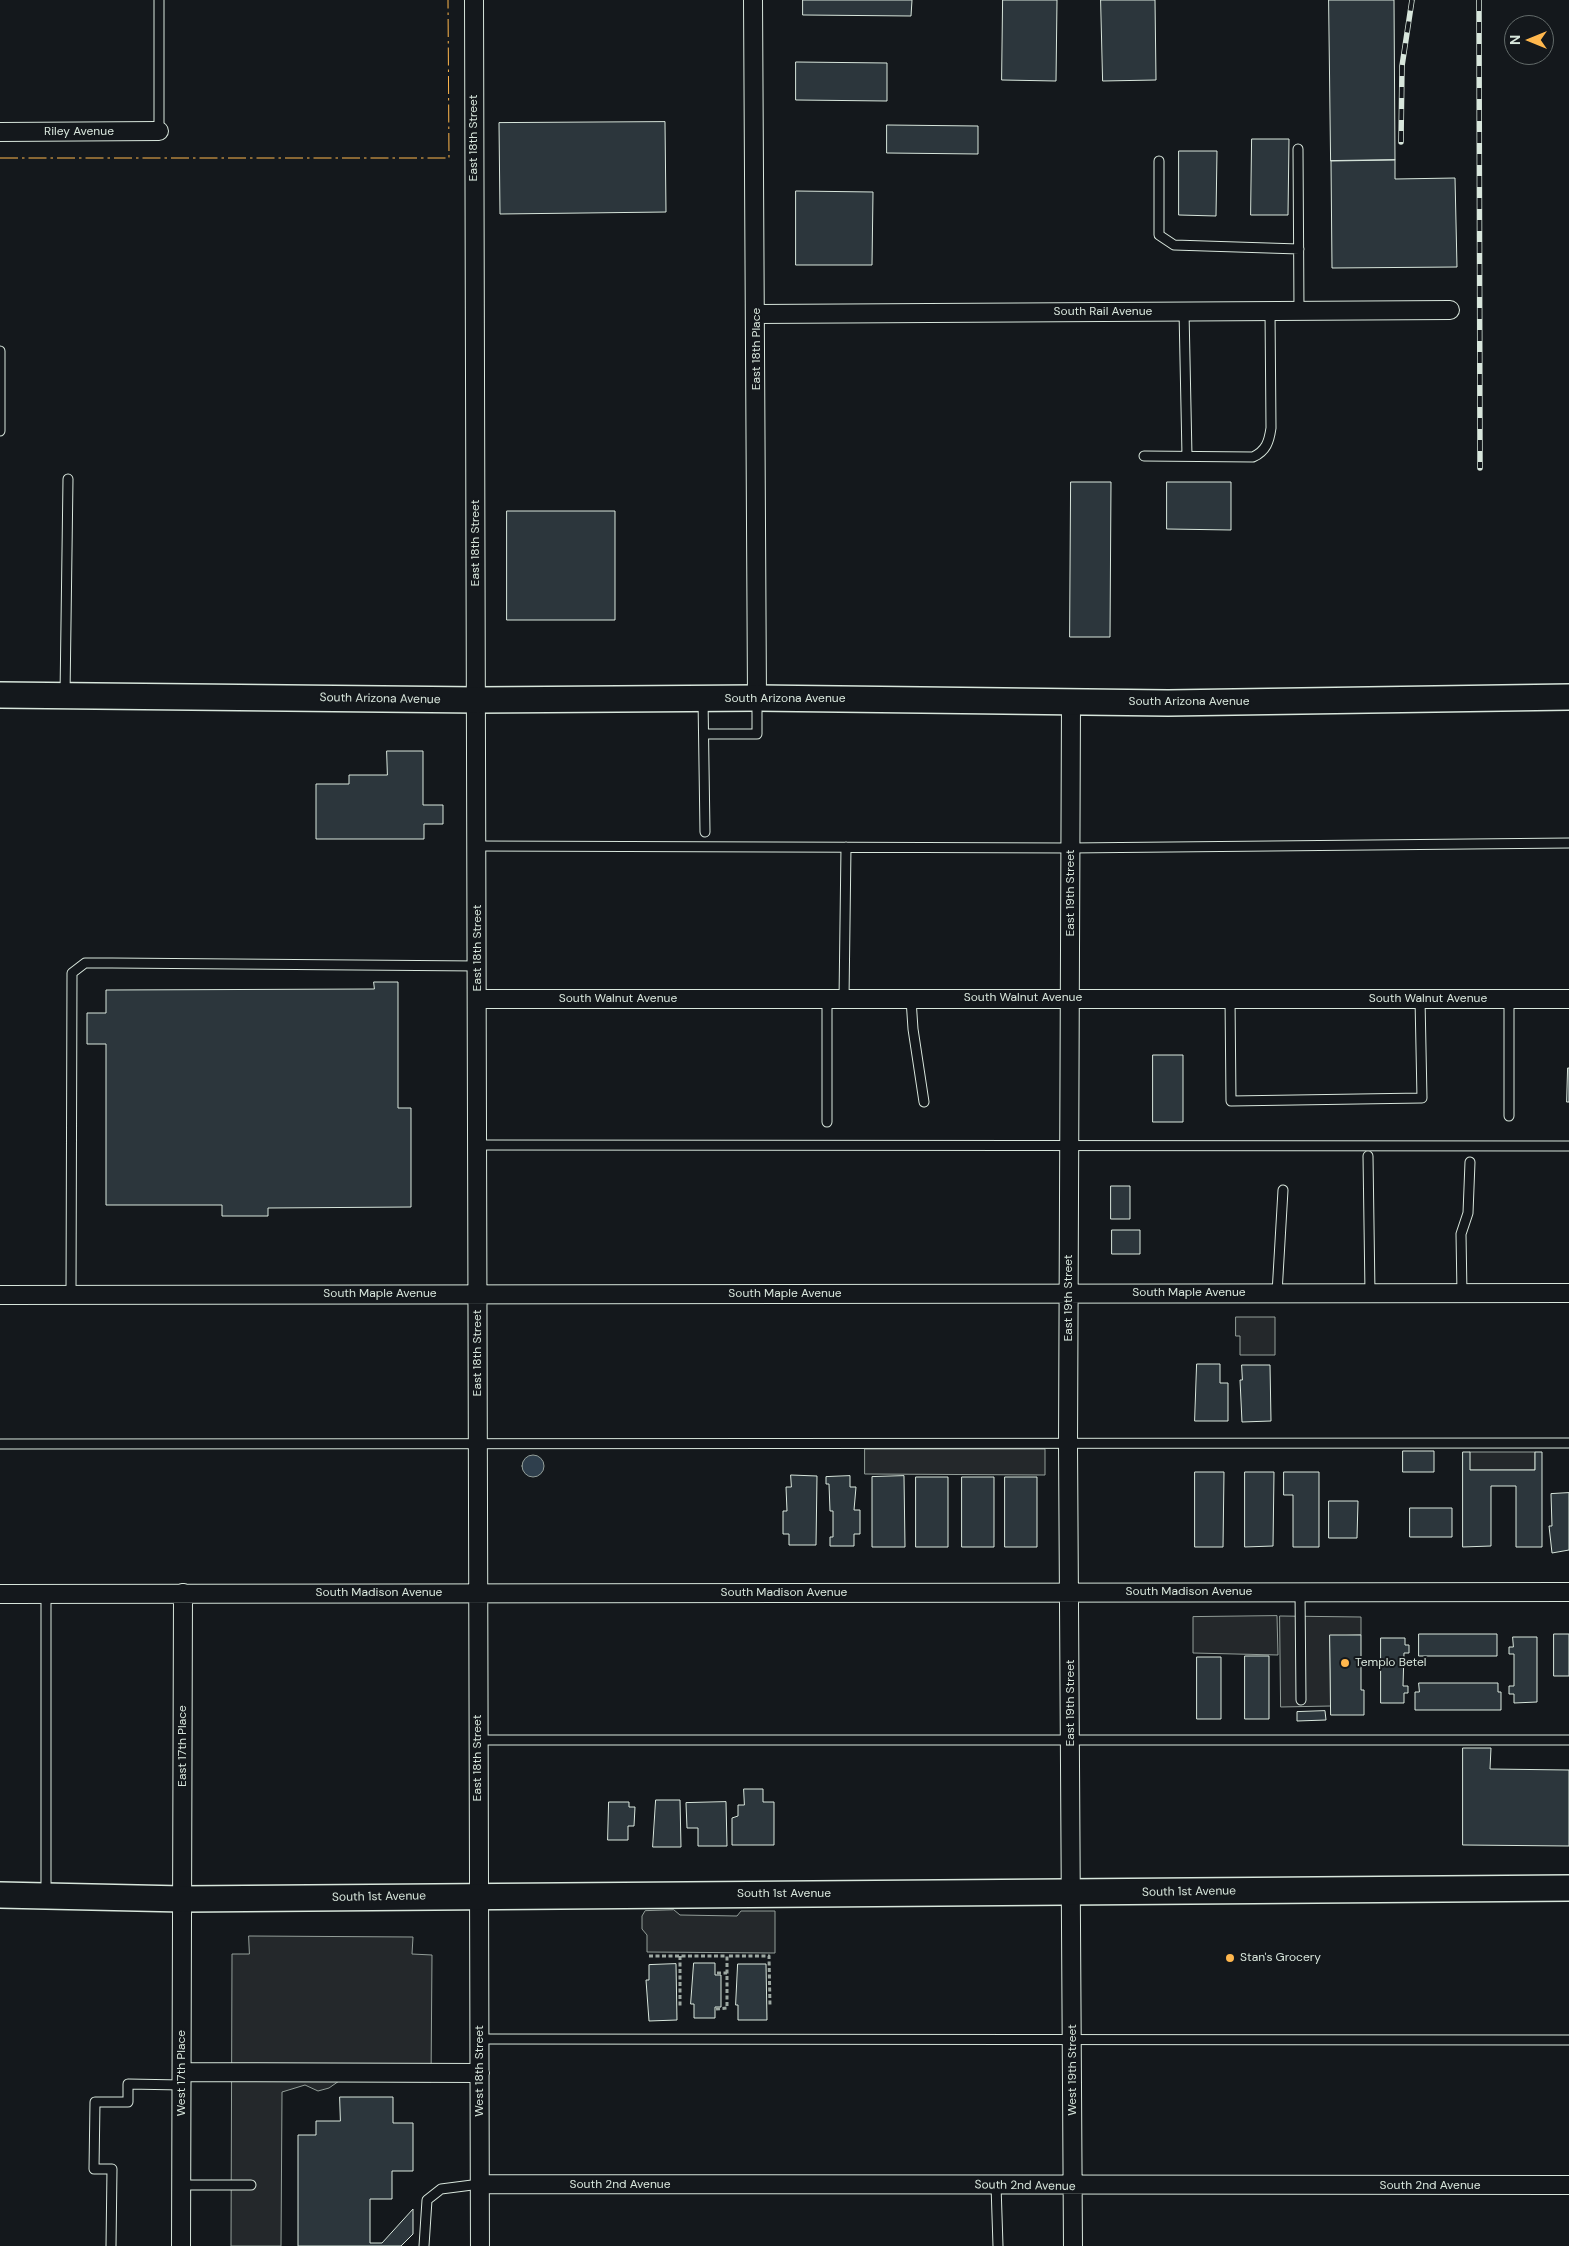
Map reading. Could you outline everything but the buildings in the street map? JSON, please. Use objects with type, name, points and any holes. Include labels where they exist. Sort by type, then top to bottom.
[{"type":"street","name":"East 18th Street","points":[[474,0],[478,700],[478,1740],[480,1896]]},
{"type":"street","name":"East 18th Place","points":[[754,0],[757,314],[757,698]]},
{"type":"street","name":"Riley Avenue","points":[[0,132],[159,131]]},
{"type":"street","name":"South Rail Avenue","points":[[757,314],[1450,310]]},
{"type":"street","name":"South Arizona Avenue","points":[[0,695],[478,700],[757,698],[1168,703],[1569,697]]},
{"type":"street","name":"East 19th Street","points":[[1071,702],[1068,1444],[1072,1893]]},
{"type":"street","name":"South Walnut Avenue","points":[[478,999],[1569,999]]},
{"type":"street","name":"South Maple Avenue","points":[[0,1294],[1569,1293]]},
{"type":"street","name":"South Madison Avenue","points":[[0,1594],[1569,1592]]},
{"type":"street","name":"East 17th Place","points":[[183,1593],[183,1899]]},
{"type":"street","name":"South 1st Avenue","points":[[0,1895],[183,1899],[1569,1888]]},
{"type":"street","name":"West 19th Street","points":[[1072,1893],[1073,2246]]},
{"type":"street","name":"West 18th Street","points":[[480,1896],[480,2246]]},
{"type":"street","name":"West 17th Place","points":[[181,2246],[183,1899]]},
{"type":"street","points":[[182,2078],[480,2073]]},
{"type":"street","name":"South 2nd Avenue","points":[[480,2184],[1073,2187],[1569,2185]]},
{"type":"lane","points":[[159,0],[159,131]]},
{"type":"lane","points":[[1298,149],[1299,310]]},
{"type":"lane","points":[[1159,161],[1159,235],[1174,245],[1299,248]]},
{"type":"lane","points":[[1184,311],[1187,456]]},
{"type":"lane","points":[[1144,456],[1253,457],[1263,452],[1269,441],[1271,428],[1270,311]]},
{"type":"lane","points":[[0,351],[0,431]]},
{"type":"lane","points":[[65,695],[68,479]]},
{"type":"lane","points":[[704,734],[757,734],[757,698]]},
{"type":"lane","points":[[704,699],[705,832]]},
{"type":"lane","points":[[478,846],[1071,848],[1569,843]]},
{"type":"lane","points":[[827,1122],[846,847]]},
{"type":"lane","points":[[72,1294],[72,973],[86,963],[478,966]]},
{"type":"lane","points":[[1230,998],[1231,1101],[1422,1098],[1420,999]]},
{"type":"lane","points":[[911,999],[913,1029],[924,1102]]},
{"type":"lane","points":[[1508,999],[1509,1116]]},
{"type":"lane","points":[[478,1145],[1569,1146]]},
{"type":"lane","points":[[1368,1156],[1370,1293]]},
{"type":"lane","points":[[1462,1293],[1461,1234],[1468,1213],[1470,1162]]},
{"type":"lane","points":[[1277,1293],[1280,1205],[1283,1190]]},
{"type":"lane","points":[[0,1444],[1569,1443]]},
{"type":"lane","points":[[1300,1592],[1301,1700]]},
{"type":"lane","points":[[46,1595],[46,1896]]},
{"type":"lane","points":[[478,1740],[1569,1740]]},
{"type":"lane","points":[[480,2039],[1569,2040]]},
{"type":"lane","points":[[111,2246],[112,2169],[94,2169],[95,2102],[128,2102],[128,2084],[182,2078]]},
{"type":"lane","points":[[424,2246],[427,2200],[441,2189],[480,2184]]},
{"type":"lane","points":[[182,2185],[251,2185]]},
{"type":"lane","points":[[996,2186],[998,2246]]},
{"type":"path","points":[[649,1956],[769,1956],[770,2007]]},
{"type":"path","points":[[680,1956],[680,2007]]},
{"type":"path","points":[[716,2008],[727,2008],[727,1956]]},
{"type":"path","points":[[717,1973],[727,1973]]},
{"type":"shaded area","points":[[1236,1317],[1275,1317],[1275,1355],[1240,1355],[1240,1336],[1236,1336]]},
{"type":"shaded area","points":[[865,1449],[1045,1449],[1045,1475],[865,1474]]},
{"type":"shaded area","points":[[1470,1452],[1535,1452],[1535,1470],[1470,1470]]},
{"type":"shaded area","points":[[1277,1616],[1278,1655],[1193,1653],[1193,1617]]},
{"type":"shaded area","points":[[1280,1616],[1361,1617],[1361,1635],[1330,1636],[1331,1706],[1281,1707]]},
{"type":"shaded area","points":[[674,1910],[680,1915],[737,1916],[741,1911],[775,1911],[775,1953],[647,1952],[647,1935],[642,1929],[642,1916],[645,1911]]},
{"type":"shaded area","points":[[249,1936],[413,1937],[412,1954],[432,1955],[431,2082],[339,2081],[329,2088],[318,2091],[305,2085],[282,2092],[281,2246],[231,2246],[232,1954],[249,1954]]},
{"type":"water","points":[[533,1455],[543,1462],[544,1466],[537,1476],[533,1477],[523,1470],[522,1466],[529,1456]]},
{"type":"railway","points":[[1401,142],[1402,66],[1412,0]]},
{"type":"railway","points":[[1479,0],[1480,468]]},
{"type":"power","points":[[0,158],[449,158],[448,0]]},
{"type":"place","name":"Templo Betel","points":[[1345,1663]]},
{"type":"place","name":"Stan's Grocery","points":[[1230,1958]]}]
